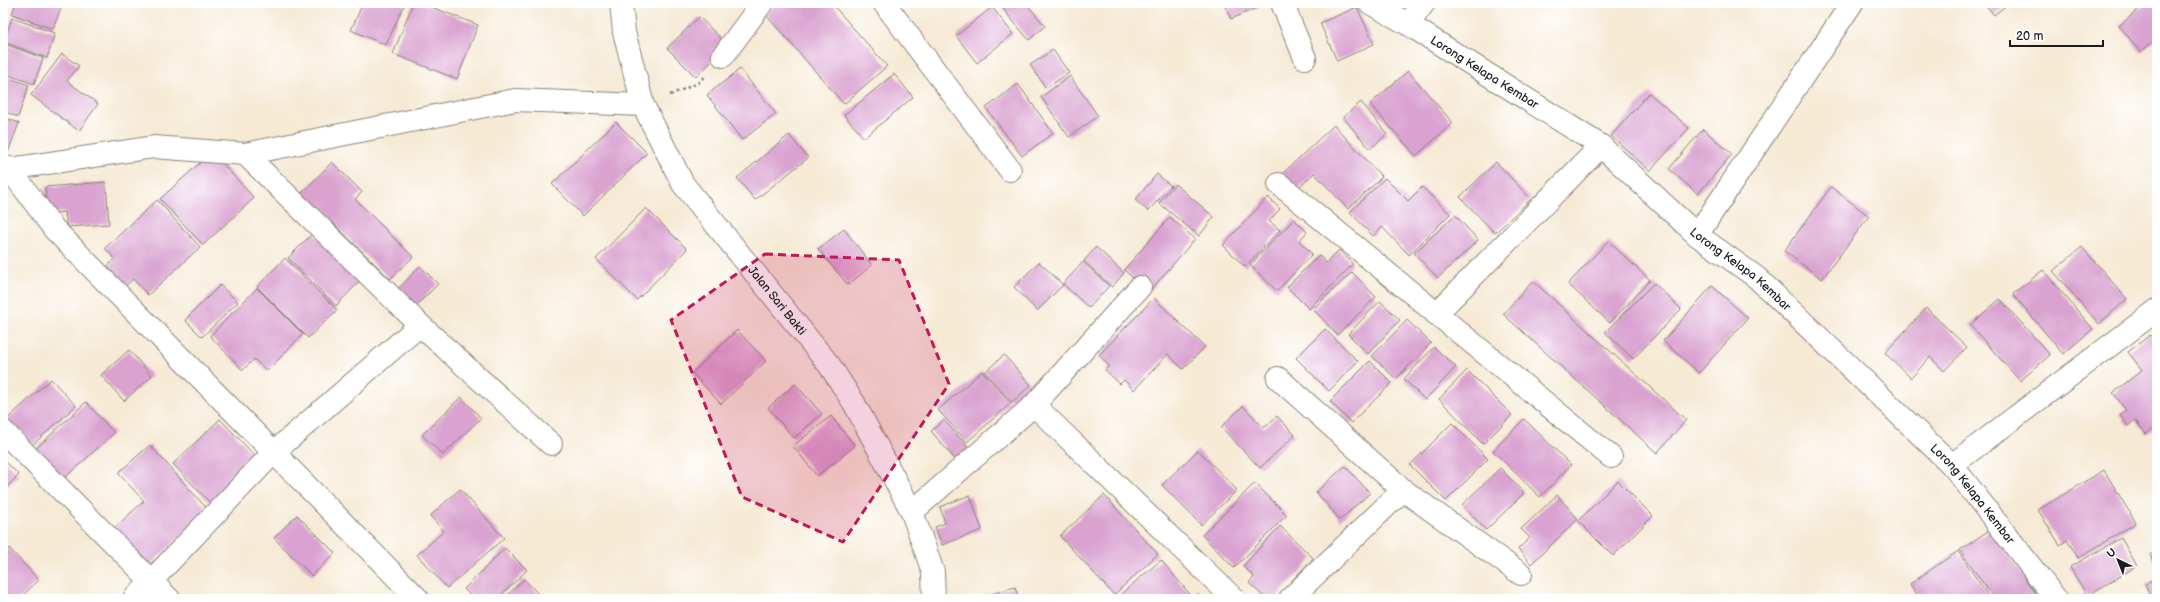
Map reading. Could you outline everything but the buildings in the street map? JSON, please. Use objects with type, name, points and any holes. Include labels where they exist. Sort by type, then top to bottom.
[{"type":"street","name":"Jalan Sari Bakti","points":[[621,3],[624,32],[643,105],[683,184],[830,366],[854,403],[912,512],[933,572],[934,599]]},
{"type":"street","points":[[723,56],[762,3]]},
{"type":"street","points":[[884,3],[1010,170]]},
{"type":"street","points":[[1282,3],[1305,58]]},
{"type":"street","name":"Lorong Kelapa Kembar","points":[[1370,3],[1408,24],[1601,146],[1697,235],[1756,277],[1952,465],[2056,599]]},
{"type":"street","points":[[1408,24],[1424,3]]},
{"type":"street","points":[[1697,235],[1852,3]]},
{"type":"street","points":[[6,169],[154,147],[245,154],[515,100],[643,105]]},
{"type":"street","points":[[1436,314],[1601,146]]},
{"type":"street","points":[[245,154],[420,325],[552,444]]},
{"type":"street","points":[[6,169],[54,229],[418,599]]},
{"type":"street","points":[[1279,184],[1611,458]]},
{"type":"street","points":[[912,512],[1034,405],[1140,287]]},
{"type":"street","points":[[1952,465],[2157,310]]},
{"type":"street","points":[[134,599],[152,582],[274,452],[420,325]]},
{"type":"street","points":[[1278,378],[1403,490],[1521,574]]},
{"type":"street","points":[[1034,405],[1234,599]]},
{"type":"street","points":[[3,431],[169,599]]},
{"type":"street","points":[[1290,599],[1403,490]]},
{"type":"path","points":[[643,105],[698,83],[723,56]]},
{"type":"highlighted area","points":[[765,254],[899,260],[949,384],[843,542],[742,497],[671,320]]}]
